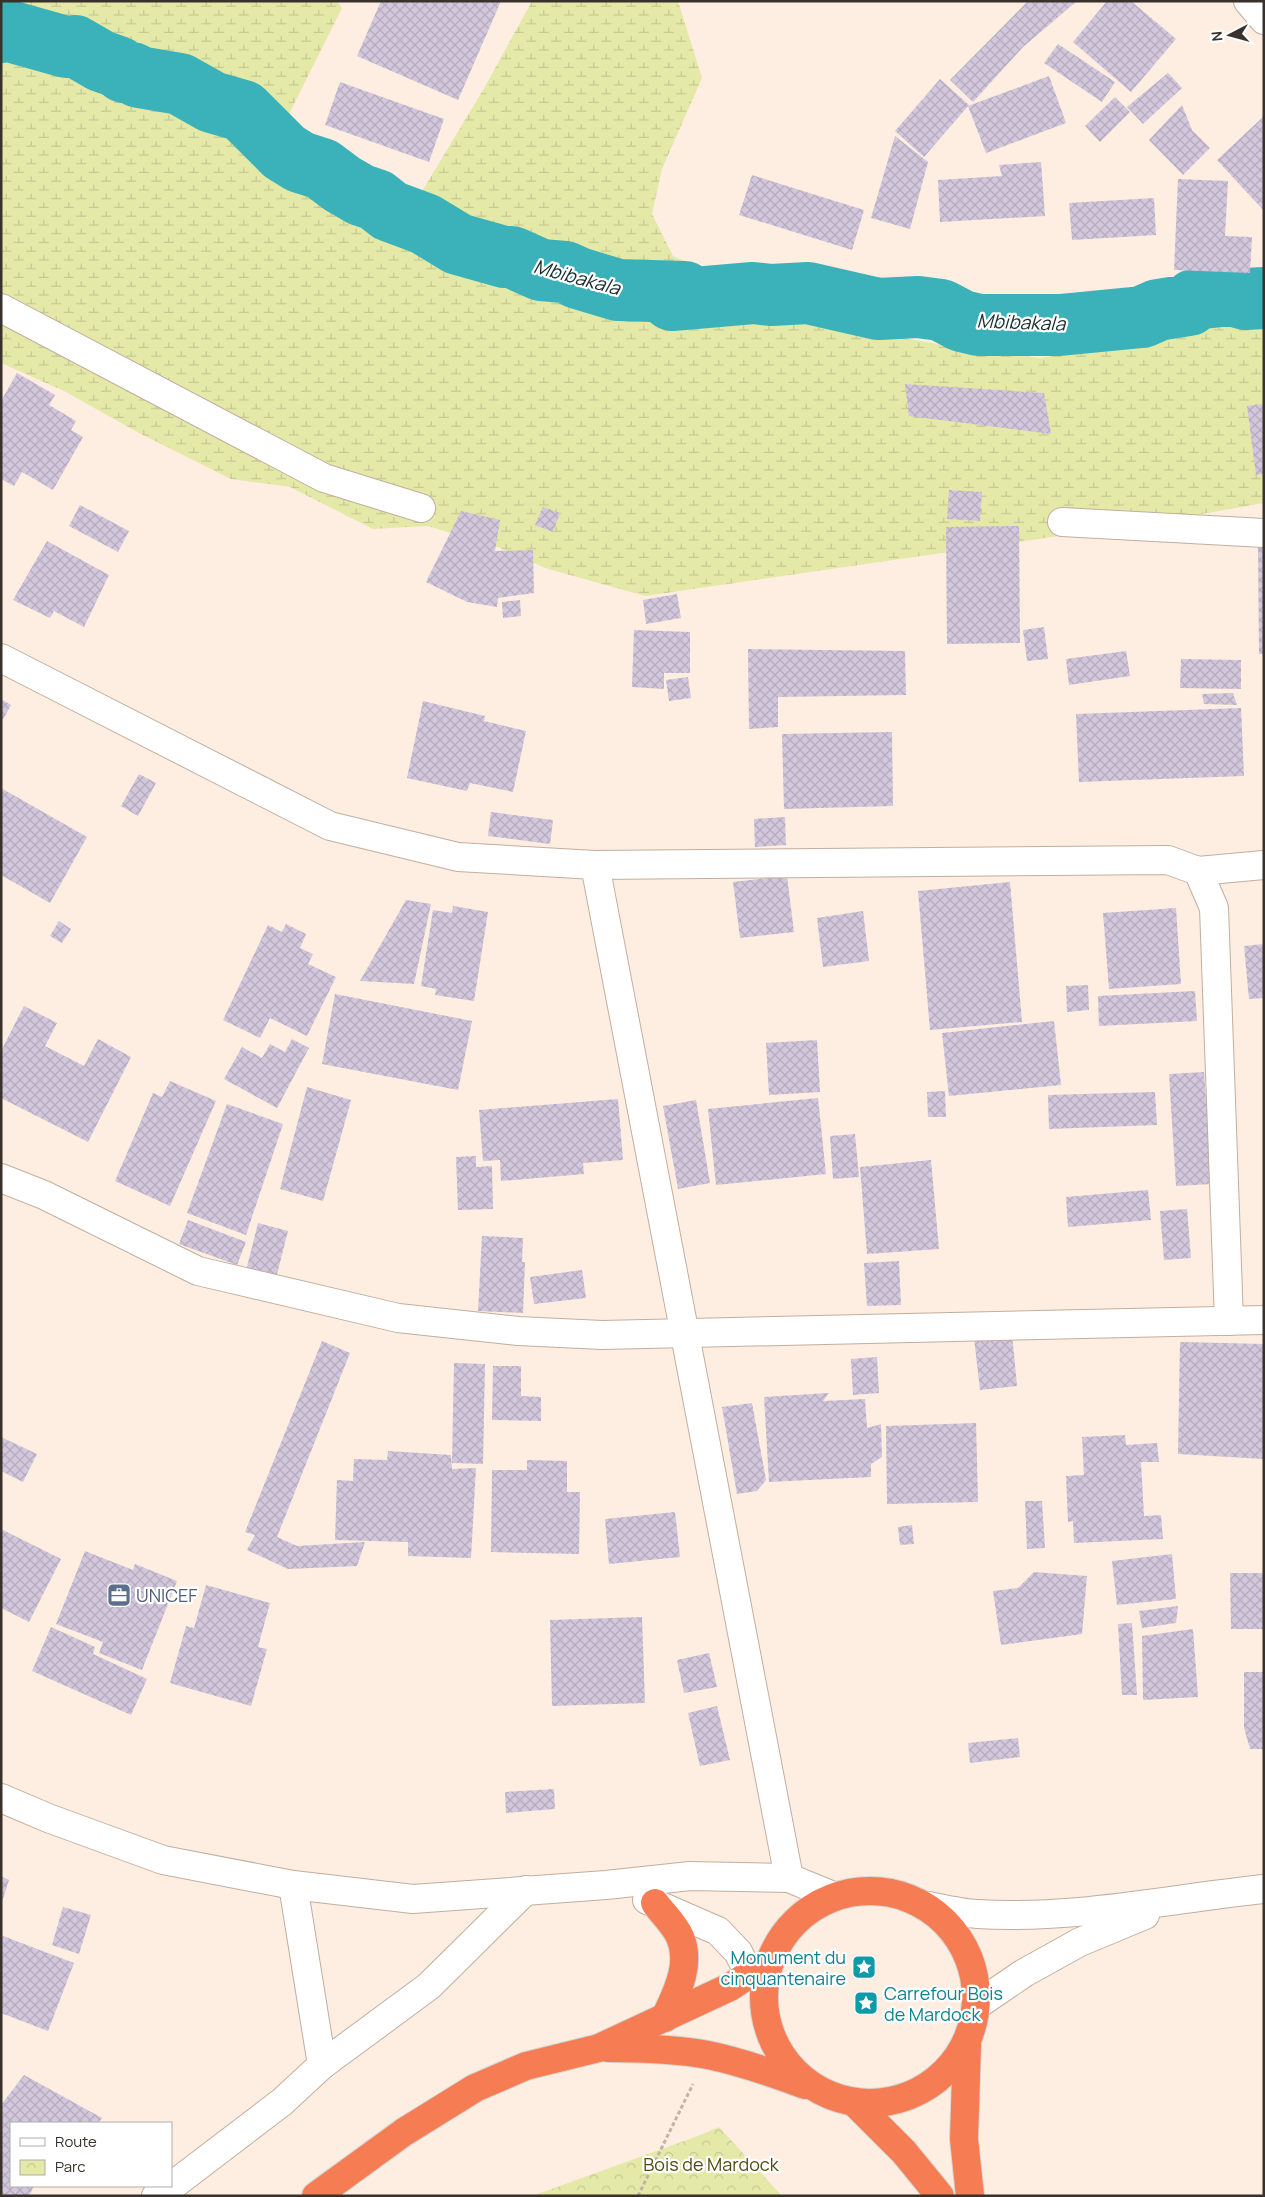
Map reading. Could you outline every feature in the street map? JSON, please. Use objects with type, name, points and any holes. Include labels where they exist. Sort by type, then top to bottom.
[{"type":"highway","points":[[316,2196],[404,2132],[475,2088],[526,2066],[599,2048],[730,1987],[759,1967],[784,1933],[806,1911],[833,1896],[857,1890],[882,1890],[906,1895],[928,1906],[956,1932],[974,1967],[978,2005],[967,2044],[964,2139],[970,2196]]},
{"type":"highway","points":[[656,1903],[680,1937],[684,1952],[684,1967],[678,1990],[665,2018]]},
{"type":"highway","points":[[759,1967],[769,2032],[786,2063],[812,2087]]},
{"type":"highway","points":[[855,2104],[900,2101],[940,2080],[967,2044]]},
{"type":"highway","points":[[599,2048],[634,2048],[708,2055],[761,2068],[855,2104],[904,2152],[940,2196]]},
{"type":"street","points":[[1248,1],[1264,20]]},
{"type":"street","points":[[1,308],[324,478],[421,508]]},
{"type":"street","points":[[1062,522],[1264,532]]},
{"type":"street","points":[[1,658],[330,826],[458,857],[595,865],[1168,860],[1198,872],[1264,864]]},
{"type":"street","points":[[595,865],[789,1878]]},
{"type":"street","points":[[1198,872],[1214,908],[1229,1321]]},
{"type":"street","points":[[1,1178],[44,1195],[198,1271],[398,1318],[518,1331],[602,1335],[1264,1320]]},
{"type":"street","points":[[1,1798],[48,1818],[163,1860],[293,1885],[413,1899],[606,1885],[690,1876],[789,1878],[833,1896]]},
{"type":"street","points":[[293,1885],[322,2065]]},
{"type":"street","points":[[606,1885],[656,1903],[718,1930],[738,1952],[759,1967]]},
{"type":"street","points":[[928,1906],[975,1914],[1024,1916],[1087,1912],[1264,1889]]},
{"type":"street","points":[[172,2186],[282,2102],[322,2065],[429,1986],[526,1890]]},
{"type":"street","points":[[978,2005],[1024,1973],[1080,1942],[1176,1901]]},
{"type":"street","points":[[156,2196],[171,2187]]},
{"type":"path","points":[[638,2196],[708,2055]]},
{"type":"green space","name":"Mbibakala","points":[[1,1],[337,1],[342,8],[290,112],[278,174],[365,206],[412,208],[483,90],[532,1],[678,1],[702,78],[662,169],[652,214],[673,256],[796,312],[863,331],[967,349],[1040,358],[1139,342],[1220,323],[1264,294],[1264,503],[1162,521],[645,596],[545,568],[500,548],[428,526],[373,529],[290,487],[231,479],[139,433],[64,391],[1,363]]},
{"type":"green space","name":"Bois de Mardock","points":[[719,2127],[782,2196],[532,2196],[695,2137]]},
{"type":"building","points":[[381,1],[501,1],[458,100],[357,56]]},
{"type":"building","points":[[1028,1],[1077,1],[1023,47],[973,102],[950,80]]},
{"type":"building","points":[[1107,1],[1131,1],[1176,39],[1131,92],[1073,42]]},
{"type":"building","points":[[1058,44],[1115,82],[1102,102],[1044,63]]},
{"type":"building","points":[[1168,73],[1182,88],[1143,124],[1127,107]]},
{"type":"building","points":[[1049,76],[1066,123],[986,153],[968,106]]},
{"type":"building","points":[[940,79],[969,105],[924,157],[895,131]]},
{"type":"building","points":[[340,82],[444,119],[429,162],[325,125]]},
{"type":"building","points":[[1115,97],[1130,112],[1100,142],[1085,126]]},
{"type":"building","points":[[1182,105],[1192,130],[1210,148],[1183,175],[1149,140]]},
{"type":"building","points":[[1264,118],[1264,211],[1217,160]]},
{"type":"building","points":[[895,136],[928,162],[910,229],[871,218]]},
{"type":"building","points":[[1041,162],[1045,216],[940,222],[938,180],[1002,176],[999,165]]},
{"type":"building","points":[[752,175],[864,210],[852,250],[739,215]]},
{"type":"building","points":[[1178,179],[1228,181],[1225,236],[1252,237],[1250,273],[1174,270]]},
{"type":"building","points":[[1154,198],[1156,235],[1072,240],[1069,203]]},
{"type":"building","points":[[17,373],[55,395],[49,405],[76,421],[71,430],[83,437],[53,490],[22,472],[14,486],[1,479],[1,401]]},
{"type":"building","points":[[905,384],[1044,393],[1051,434],[909,416]]},
{"type":"building","points":[[1264,404],[1264,474],[1256,475],[1247,406]]},
{"type":"building","points":[[949,490],[982,492],[980,521],[947,519]]},
{"type":"building","points":[[80,505],[129,531],[118,552],[69,526]]},
{"type":"building","points":[[543,507],[560,513],[553,532],[535,525]]},
{"type":"building","points":[[461,511],[500,520],[495,551],[533,550],[534,593],[498,598],[497,607],[467,602],[426,582]]},
{"type":"building","points":[[1019,526],[1020,643],[947,644],[946,527]]},
{"type":"building","points":[[47,541],[109,575],[84,627],[54,611],[50,618],[13,600]]},
{"type":"building","points":[[1258,547],[1264,547],[1264,654],[1259,654]]},
{"type":"building","points":[[677,594],[681,618],[646,624],[643,600]]},
{"type":"building","points":[[520,600],[521,616],[503,618],[502,602]]},
{"type":"building","points":[[1044,627],[1048,659],[1027,661],[1023,630]]},
{"type":"building","points":[[634,630],[690,632],[690,673],[664,673],[664,689],[632,687]]},
{"type":"building","points":[[748,649],[905,651],[906,695],[778,697],[778,727],[749,729]]},
{"type":"building","points":[[1126,651],[1130,676],[1069,685],[1066,659]]},
{"type":"building","points":[[1181,659],[1241,660],[1241,689],[1180,688]]},
{"type":"building","points":[[688,677],[691,698],[669,701],[666,680]]},
{"type":"building","points":[[1233,693],[1237,705],[1204,704],[1202,694]]},
{"type":"building","points":[[1,699],[11,705],[1,723]]},
{"type":"building","points":[[423,701],[485,716],[484,721],[526,731],[513,792],[470,783],[467,791],[407,778]]},
{"type":"building","points":[[1241,708],[1244,776],[1079,782],[1076,714]]},
{"type":"building","points":[[892,732],[893,806],[784,809],[782,734]]},
{"type":"building","points":[[139,774],[156,783],[138,816],[121,806]]},
{"type":"building","points":[[1,788],[87,837],[50,903],[1,875]]},
{"type":"building","points":[[491,812],[553,820],[550,844],[488,836]]},
{"type":"building","points":[[785,817],[786,845],[755,847],[754,819]]},
{"type":"building","points":[[787,876],[794,932],[740,938],[733,882]]},
{"type":"building","points":[[1010,882],[1022,1022],[930,1030],[918,891]]},
{"type":"building","points":[[406,900],[431,904],[414,984],[360,981]]},
{"type":"building","points":[[453,906],[488,912],[474,1001],[435,995],[436,989],[421,986],[433,910],[452,913]]},
{"type":"building","points":[[1176,908],[1181,984],[1109,989],[1103,913]]},
{"type":"building","points":[[863,911],[869,961],[823,967],[817,918]]},
{"type":"building","points":[[59,921],[71,929],[62,943],[50,936]]},
{"type":"building","points":[[286,924],[306,934],[300,948],[313,954],[308,964],[336,977],[307,1036],[270,1018],[260,1038],[223,1020],[268,925],[282,932]]},
{"type":"building","points":[[1264,944],[1264,998],[1249,999],[1244,946]]},
{"type":"building","points":[[1088,985],[1089,1010],[1067,1012],[1066,986]]},
{"type":"building","points":[[1195,991],[1197,1021],[1099,1026],[1098,996]]},
{"type":"building","points":[[335,994],[472,1021],[458,1090],[322,1064]]},
{"type":"building","points":[[24,1006],[57,1023],[45,1046],[84,1066],[98,1039],[131,1057],[88,1142],[1,1098],[1,1051]]},
{"type":"building","points":[[1054,1021],[1061,1085],[949,1096],[942,1033]]},
{"type":"building","points":[[292,1039],[309,1048],[277,1108],[224,1079],[242,1047],[262,1058],[270,1044],[285,1052]]},
{"type":"building","points":[[817,1040],[820,1092],[769,1095],[766,1043]]},
{"type":"building","points":[[1204,1072],[1212,1184],[1176,1186],[1169,1074]]},
{"type":"building","points":[[170,1081],[216,1101],[170,1206],[115,1181],[153,1093],[162,1097]]},
{"type":"building","points":[[307,1087],[351,1100],[323,1201],[280,1189]]},
{"type":"building","points":[[945,1091],[946,1117],[928,1117],[927,1092]]},
{"type":"building","points":[[1155,1092],[1157,1125],[1049,1129],[1048,1095]]},
{"type":"building","points":[[818,1098],[826,1174],[716,1185],[708,1109]]},
{"type":"building","points":[[618,1099],[623,1160],[583,1163],[584,1174],[501,1181],[500,1160],[483,1161],[479,1110]]},
{"type":"building","points":[[696,1100],[710,1183],[678,1189],[663,1106]]},
{"type":"building","points":[[227,1104],[283,1124],[246,1235],[187,1213]]},
{"type":"building","points":[[855,1134],[859,1177],[833,1179],[830,1136]]},
{"type":"building","points":[[476,1156],[476,1167],[492,1166],[493,1209],[458,1210],[456,1157]]},
{"type":"building","points":[[931,1160],[939,1249],[867,1254],[860,1167]]},
{"type":"building","points":[[1148,1190],[1151,1220],[1068,1227],[1066,1197]]},
{"type":"building","points":[[1187,1209],[1191,1258],[1164,1260],[1160,1211]]},
{"type":"building","points":[[188,1220],[246,1242],[237,1265],[179,1244]]},
{"type":"building","points":[[258,1223],[288,1231],[276,1278],[246,1271]]},
{"type":"building","points":[[482,1236],[523,1238],[522,1262],[525,1262],[523,1313],[478,1311]]},
{"type":"building","points":[[899,1261],[901,1305],[867,1306],[864,1263]]},
{"type":"building","points":[[582,1270],[586,1298],[534,1304],[530,1277]]},
{"type":"building","points":[[1012,1334],[1017,1386],[980,1390],[974,1338]]},
{"type":"building","points":[[322,1341],[350,1353],[277,1537],[297,1546],[365,1542],[357,1566],[288,1569],[247,1550],[255,1535],[245,1532]]},
{"type":"building","points":[[1180,1342],[1264,1344],[1264,1459],[1178,1454]]},
{"type":"building","points":[[877,1357],[879,1393],[853,1395],[851,1359]]},
{"type":"building","points":[[454,1363],[485,1364],[483,1464],[452,1463]]},
{"type":"building","points":[[493,1366],[521,1366],[521,1396],[541,1397],[541,1421],[492,1420]]},
{"type":"building","points":[[829,1393],[823,1401],[865,1399],[867,1428],[881,1424],[882,1457],[871,1464],[871,1477],[769,1482],[764,1397]]},
{"type":"building","points":[[752,1403],[766,1480],[757,1491],[737,1494],[722,1407]]},
{"type":"building","points":[[976,1423],[978,1502],[887,1504],[886,1426]]},
{"type":"building","points":[[1125,1435],[1126,1445],[1157,1443],[1159,1462],[1141,1462],[1144,1516],[1161,1515],[1163,1539],[1074,1543],[1073,1521],[1068,1522],[1066,1476],[1084,1475],[1082,1437]]},
{"type":"building","points":[[1,1437],[37,1454],[23,1482],[1,1471]]},
{"type":"building","points":[[388,1451],[451,1455],[452,1469],[476,1468],[471,1558],[408,1556],[408,1542],[335,1540],[337,1480],[353,1481],[354,1459],[387,1460]]},
{"type":"building","points":[[527,1460],[567,1461],[567,1492],[580,1492],[579,1554],[491,1552],[492,1470],[527,1470]]},
{"type":"building","points":[[1025,1501],[1042,1501],[1045,1548],[1027,1549]]},
{"type":"building","points":[[675,1512],[680,1557],[609,1564],[605,1519]]},
{"type":"building","points":[[912,1525],[914,1544],[900,1545],[898,1527]]},
{"type":"building","points":[[1,1529],[61,1559],[29,1622],[1,1608]]},
{"type":"building","points":[[85,1551],[133,1570],[135,1564],[177,1581],[142,1670],[99,1653],[103,1642],[56,1624]]},
{"type":"building","points":[[1172,1554],[1176,1599],[1117,1605],[1112,1561]]},
{"type":"building","points":[[1034,1572],[1087,1576],[1082,1634],[1001,1645],[993,1591],[1018,1588]]},
{"type":"building","points":[[1230,1573],[1264,1573],[1264,1629],[1231,1629]]},
{"type":"building","points":[[206,1585],[270,1603],[258,1647],[267,1649],[251,1706],[170,1683],[186,1626],[194,1628]]},
{"type":"building","points":[[1178,1606],[1176,1623],[1142,1628],[1139,1611]]},
{"type":"building","points":[[642,1617],[645,1703],[552,1706],[550,1620]]},
{"type":"building","points":[[1132,1623],[1137,1695],[1122,1695],[1118,1624]]},
{"type":"building","points":[[51,1627],[95,1647],[93,1654],[147,1679],[131,1715],[32,1671]]},
{"type":"building","points":[[1193,1629],[1198,1697],[1143,1700],[1142,1636]]},
{"type":"building","points":[[709,1653],[717,1687],[684,1693],[677,1660]]},
{"type":"building","points":[[1244,1672],[1264,1672],[1264,1749],[1250,1749],[1244,1728]]},
{"type":"building","points":[[717,1706],[730,1760],[700,1766],[688,1713]]},
{"type":"building","points":[[1018,1738],[1020,1757],[970,1763],[968,1743]]},
{"type":"building","points":[[554,1789],[555,1809],[506,1813],[505,1792]]},
{"type":"building","points":[[1,1876],[9,1880],[2,1902],[1,1902]]},
{"type":"building","points":[[63,1907],[91,1915],[79,1954],[52,1945]]},
{"type":"building","points":[[3,1936],[74,1963],[48,2031],[1,2013],[1,1940]]},
{"type":"building","points":[[24,2075],[102,2118],[99,2122],[10,2122],[10,2187],[34,2187],[29,2196],[3,2196],[1,2195],[1,2105]]},
{"type":"waterway","name":"Mbibakala","points":[[1,32],[9,31],[66,47],[75,46],[101,61],[118,67],[124,72],[132,73],[139,77],[180,84],[212,102],[243,111],[284,152],[300,162],[322,169],[342,184],[361,195],[376,200],[390,211],[425,224],[458,244],[504,257],[512,257],[541,270],[565,272],[578,278],[618,290],[685,292],[685,295],[672,300],[753,293],[771,295],[808,293],[878,309],[918,307],[941,310],[962,321],[979,325],[1060,325],[1142,317],[1158,310],[1189,305],[1194,300],[1203,298],[1231,295],[1245,299],[1264,298]]},
{"type":"place","name":"UNICEF","points":[[119,1595]]},
{"type":"place","name":"Monument du cinquantenaire","points":[[864,1967]]},
{"type":"place","name":"Carrefour Bois de Mardock","points":[[866,2003]]}]
